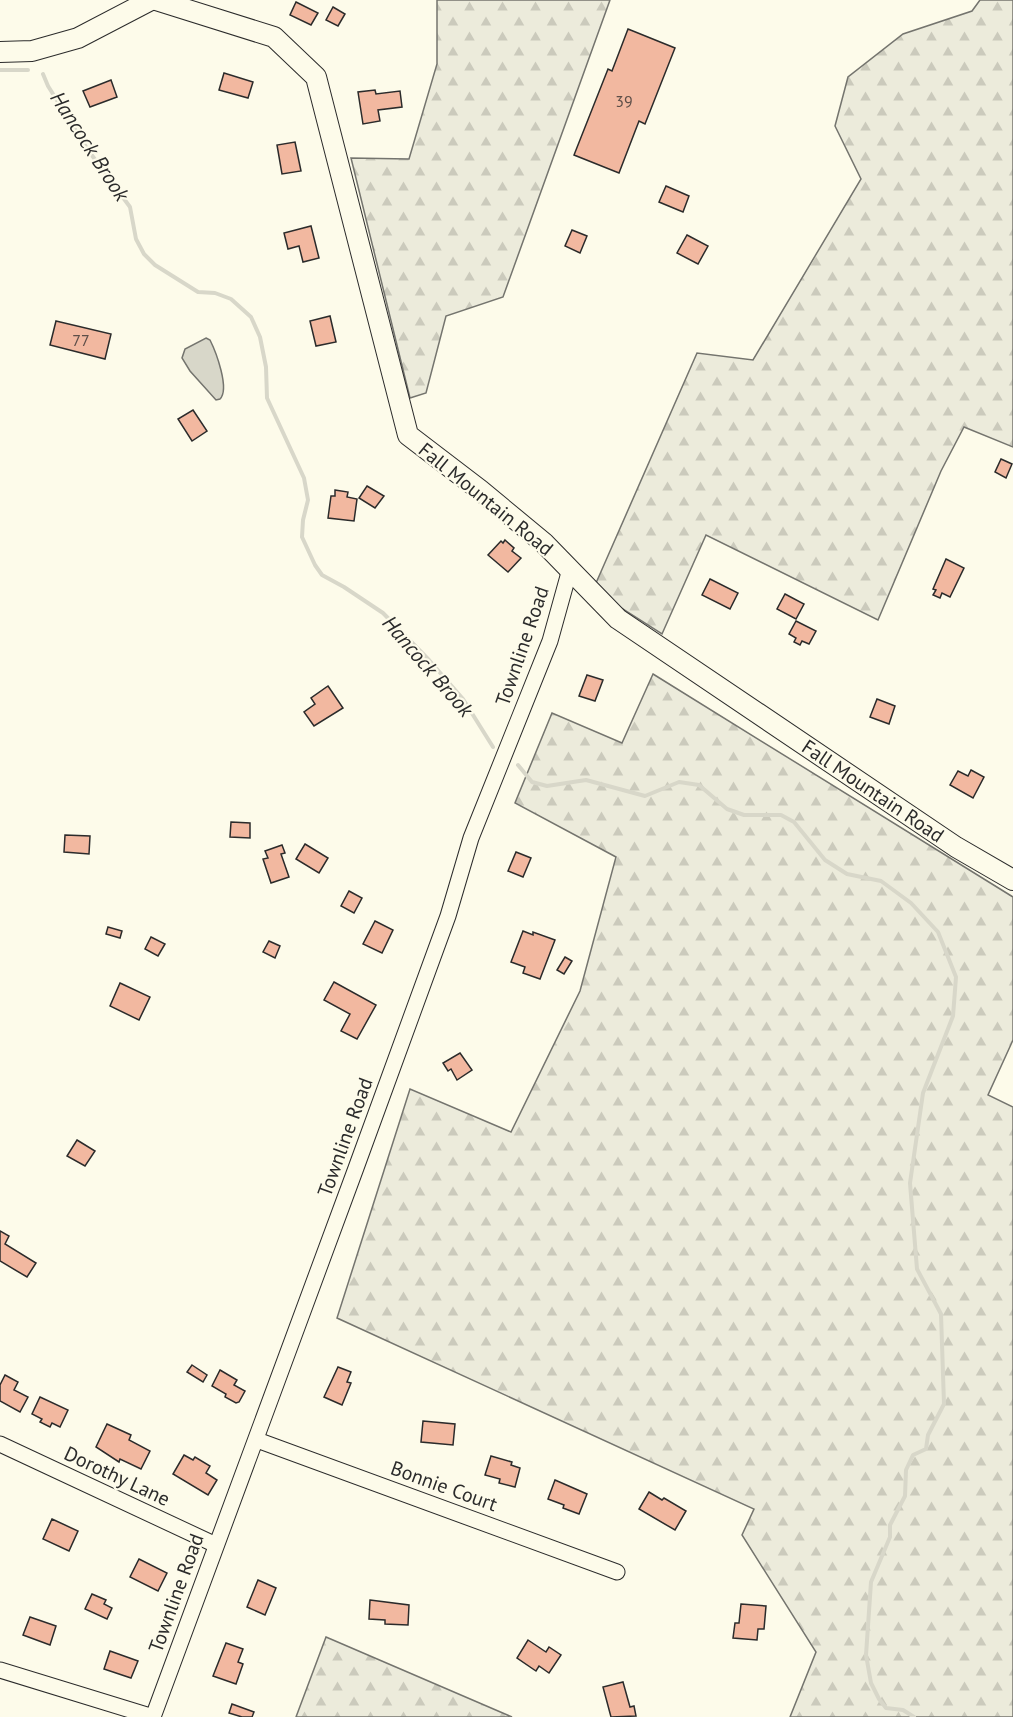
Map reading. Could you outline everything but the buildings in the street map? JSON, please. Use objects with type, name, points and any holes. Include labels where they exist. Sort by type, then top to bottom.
[{"type":"main road","points":[[0,52],[32,51],[78,38],[151,0]]},
{"type":"main road","name":"Fall Mountain Road","points":[[156,0],[274,37],[316,77],[408,435],[544,543],[618,618],[956,847],[1013,879]]},
{"type":"street","name":"Townline Road","points":[[153,1717],[257,1440],[444,926],[471,838],[550,641],[570,569]]},
{"type":"street","name":"Bonnie Court","points":[[257,1440],[617,1572]]},
{"type":"street","name":"Dorothy Lane","points":[[0,1444],[216,1545]]},
{"type":"street","points":[[0,1670],[153,1717]]},
{"type":"green space","points":[[437,0],[610,0],[503,297],[446,316],[426,393],[410,398],[351,158],[409,159],[437,64]]},
{"type":"green space","points":[[980,0],[1013,0],[1013,447],[964,427],[941,471],[878,620],[706,535],[662,634],[618,606],[596,583],[697,353],[753,360],[861,179],[835,126],[848,77],[903,34],[972,11]]},
{"type":"green space","points":[[653,674],[1013,897],[1013,1040],[988,1095],[1013,1107],[1013,1717],[790,1717],[816,1652],[742,1535],[754,1509],[337,1318],[410,1089],[511,1132],[580,991],[616,857],[515,803],[552,713],[622,743]]},
{"type":"green space","points":[[326,1637],[512,1717],[296,1717]]},
{"type":"shaded area","points":[[206,338],[213,346],[223,379],[223,394],[220,399],[216,400],[190,371],[182,358],[185,349]]},
{"type":"waterway","name":"Hancock Brook","points":[[0,70],[28,70]]},
{"type":"waterway","name":"Hancock Brook","points":[[43,74],[48,86],[88,150],[130,207],[136,239],[144,254],[155,265],[198,292],[215,293],[231,299],[251,317],[260,337],[266,367],[267,398],[304,478],[308,500],[302,537],[315,565],[322,575],[383,613],[429,660],[463,699],[493,747]]},
{"type":"waterway","name":"Hancock Brook","points":[[518,765],[532,782],[547,786],[586,780],[645,796],[679,782],[699,785],[727,809],[744,815],[781,815],[794,822],[825,860],[847,874],[881,881],[911,903],[938,932],[956,977],[953,1016],[923,1093],[910,1183],[917,1269],[941,1314],[944,1404],[928,1435],[926,1449],[913,1455],[906,1470],[905,1496],[890,1525],[890,1537],[871,1582],[866,1655],[871,1683],[879,1699],[886,1708],[903,1710],[914,1717]]}]
